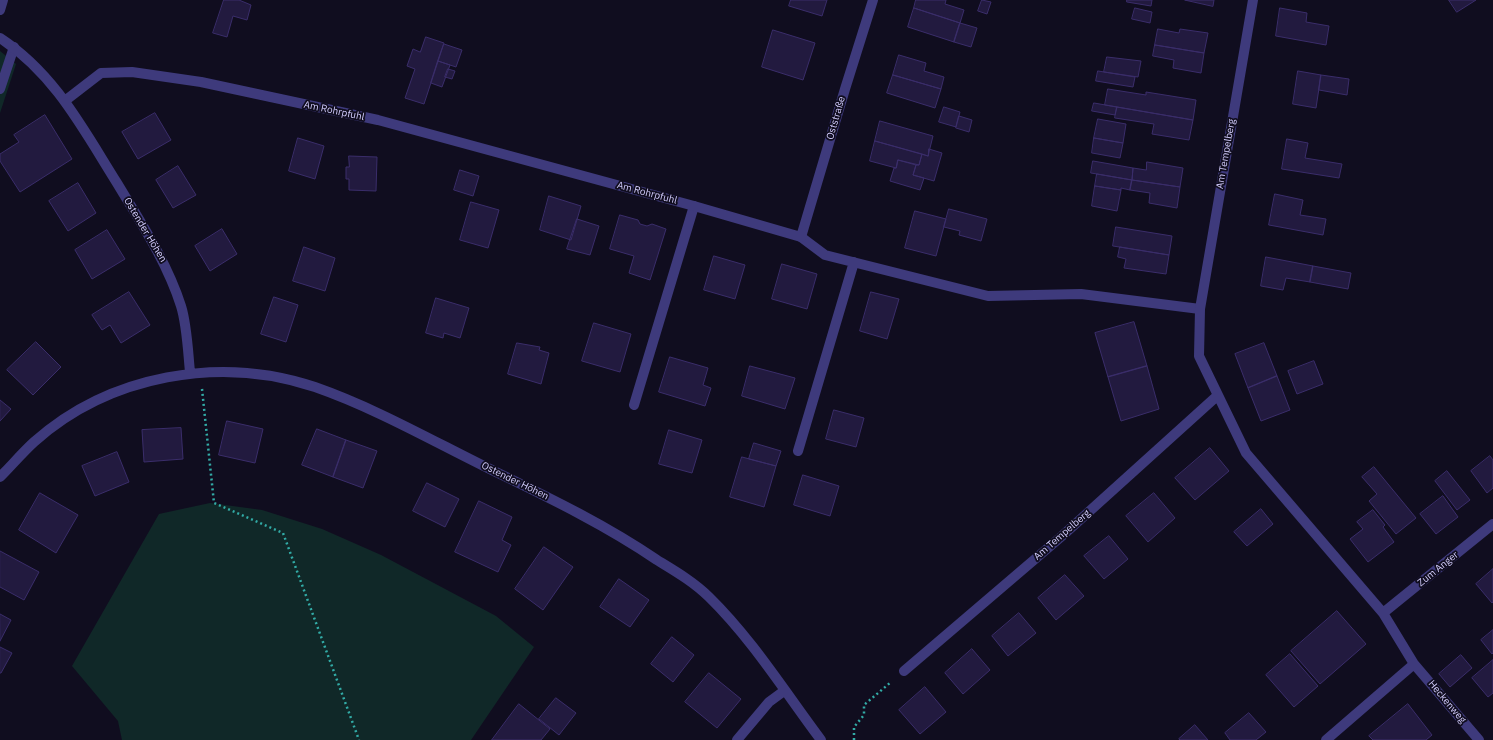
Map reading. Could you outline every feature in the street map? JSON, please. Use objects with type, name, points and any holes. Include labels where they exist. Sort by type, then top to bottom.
[{"type":"street","points":[[0,10],[3,0]]},
{"type":"street","name":"Oststraße","points":[[801,237],[873,0]]},
{"type":"street","name":"Am Tempelberg","points":[[1253,0],[1200,309],[1199,356],[1217,396],[1246,453],[1383,613],[1414,664]]},
{"type":"street","points":[[0,38],[14,47],[36,67],[66,100]]},
{"type":"street","points":[[0,89],[14,47]]},
{"type":"street","name":"Am Rohrpfuhl","points":[[66,100],[101,73],[132,72],[201,82],[378,120],[694,206],[801,237]]},
{"type":"street","name":"Ostender Höhen","points":[[66,100],[167,268],[182,308],[190,372]]},
{"type":"street","points":[[634,405],[694,206]]},
{"type":"street","points":[[801,237],[825,255],[988,296],[1082,294],[1200,309]]},
{"type":"street","points":[[798,451],[854,262]]},
{"type":"street","name":"Ostender Höhen","points":[[0,477],[34,442],[67,417],[101,398],[140,383],[190,372],[226,372],[263,374],[313,387],[352,402],[572,509],[632,543],[681,575],[708,596],[738,628],[821,740]]},
{"type":"street","name":"Am Tempelberg","points":[[904,671],[1062,536],[1217,396]]},
{"type":"street","name":"Zum Anger","points":[[1383,613],[1493,524]]},
{"type":"street","points":[[1326,740],[1414,664]]},
{"type":"street","name":"Heckenweg","points":[[1414,664],[1479,740]]},
{"type":"street","points":[[737,740],[769,702],[784,691]]},
{"type":"path","points":[[190,372],[202,391],[214,503],[283,533],[359,740]]},
{"type":"path","points":[[854,740],[854,727],[864,715],[864,705],[904,671]]},
{"type":"green space","points":[[0,51],[16,64],[0,113]]},
{"type":"green space","points":[[210,503],[262,510],[322,529],[381,555],[496,616],[534,647],[471,740],[122,740],[118,721],[72,666],[159,514]]},
{"type":"building","points":[[224,0],[239,0],[251,5],[247,20],[233,16],[227,37],[213,33]]},
{"type":"building","points":[[791,0],[827,0],[822,16],[789,6]]},
{"type":"building","points":[[916,0],[946,0],[945,4],[964,10],[960,23],[914,8]]},
{"type":"building","points":[[982,0],[991,2],[987,14],[978,11]]},
{"type":"building","points":[[1127,0],[1152,0],[1151,6],[1127,2]]},
{"type":"building","points":[[1185,0],[1214,0],[1213,6]]},
{"type":"building","points":[[1449,0],[1476,0],[1457,12]]},
{"type":"building","points":[[914,8],[960,23],[954,42],[908,27]]},
{"type":"building","points":[[1135,8],[1152,12],[1150,23],[1132,19]]},
{"type":"building","points":[[1280,8],[1307,13],[1306,22],[1329,26],[1326,45],[1276,36]]},
{"type":"building","points":[[960,23],[977,28],[971,47],[954,42]]},
{"type":"building","points":[[1158,29],[1179,33],[1180,29],[1208,33],[1204,53],[1155,45]]},
{"type":"building","points":[[773,30],[815,43],[803,80],[762,67]]},
{"type":"building","points":[[426,37],[444,43],[424,104],[405,98],[415,69],[407,66],[413,49],[420,52]]},
{"type":"building","points":[[444,44],[462,50],[456,67],[438,61]]},
{"type":"building","points":[[1155,45],[1204,53],[1201,73],[1173,68],[1174,60],[1153,56]]},
{"type":"building","points":[[899,55],[926,63],[924,71],[944,77],[941,89],[893,75]]},
{"type":"building","points":[[1107,57],[1141,61],[1138,77],[1104,72]]},
{"type":"building","points":[[438,61],[450,65],[442,87],[431,83]]},
{"type":"building","points":[[448,69],[455,71],[452,79],[445,77]]},
{"type":"building","points":[[1098,71],[1135,77],[1133,87],[1096,81]]},
{"type":"building","points":[[1298,71],[1321,75],[1316,108],[1293,104]]},
{"type":"building","points":[[893,75],[941,89],[935,108],[887,93]]},
{"type":"building","points":[[1321,75],[1349,79],[1347,95],[1319,90]]},
{"type":"building","points":[[1108,89],[1146,95],[1146,92],[1196,100],[1193,120],[1105,105]]},
{"type":"building","points":[[1094,103],[1117,107],[1115,115],[1092,111]]},
{"type":"building","points":[[944,107],[960,112],[956,127],[939,122]]},
{"type":"building","points":[[1117,107],[1193,120],[1189,140],[1152,134],[1154,124],[1115,118]]},
{"type":"building","points":[[155,113],[171,140],[138,159],[122,132]]},
{"type":"building","points":[[45,115],[72,159],[20,192],[0,161],[0,154],[19,142],[14,135]]},
{"type":"building","points":[[959,116],[972,120],[969,132],[956,128]]},
{"type":"building","points":[[1098,119],[1126,124],[1123,143],[1094,138]]},
{"type":"building","points":[[880,121],[933,136],[928,156],[875,141]]},
{"type":"building","points":[[298,138],[324,146],[315,179],[289,171]]},
{"type":"building","points":[[1094,138],[1123,143],[1120,158],[1092,153]]},
{"type":"building","points":[[1287,139],[1308,143],[1305,158],[1342,164],[1339,178],[1282,169]]},
{"type":"building","points":[[875,141],[922,154],[919,165],[898,160],[896,168],[870,161]]},
{"type":"building","points":[[929,149],[942,153],[934,181],[913,175],[916,165],[919,165],[922,154],[928,156]]},
{"type":"building","points":[[349,156],[377,157],[376,191],[349,190],[349,179],[346,179],[346,167],[349,167]]},
{"type":"building","points":[[898,160],[916,165],[913,175],[924,178],[920,190],[890,181]]},
{"type":"building","points":[[1093,161],[1133,168],[1132,180],[1091,173]]},
{"type":"building","points":[[1147,162],[1183,168],[1180,187],[1132,180],[1133,168],[1146,170]]},
{"type":"building","points":[[178,166],[196,195],[173,208],[156,180]]},
{"type":"building","points":[[460,170],[479,176],[473,196],[454,190]]},
{"type":"building","points":[[1097,174],[1132,180],[1130,190],[1095,186]]},
{"type":"building","points":[[1132,180],[1180,187],[1177,208],[1149,203],[1150,193],[1130,190]]},
{"type":"building","points":[[78,183],[96,213],[68,231],[49,201]]},
{"type":"building","points":[[1095,186],[1121,190],[1117,211],[1092,206]]},
{"type":"building","points":[[1275,194],[1303,200],[1300,215],[1326,219],[1323,235],[1269,225]]},
{"type":"building","points":[[549,196],[581,206],[571,240],[540,230]]},
{"type":"building","points":[[471,202],[499,210],[488,248],[460,240]]},
{"type":"building","points":[[949,209],[987,219],[981,241],[959,235],[960,231],[944,227]]},
{"type":"building","points":[[915,211],[946,219],[936,256],[905,248]]},
{"type":"building","points":[[620,215],[638,220],[640,224],[647,226],[652,224],[666,229],[650,280],[629,273],[634,256],[610,249]]},
{"type":"building","points":[[577,219],[599,226],[590,255],[567,249]]},
{"type":"building","points":[[1116,227],[1172,236],[1169,255],[1113,246]]},
{"type":"building","points":[[222,229],[237,254],[210,271],[195,246]]},
{"type":"building","points":[[107,230],[125,259],[92,279],[75,250]]},
{"type":"building","points":[[304,247],[335,258],[325,291],[293,281]]},
{"type":"building","points":[[1120,247],[1169,255],[1166,274],[1124,268],[1126,259],[1118,257]]},
{"type":"building","points":[[714,256],[745,265],[735,299],[704,290]]},
{"type":"building","points":[[1266,257],[1313,266],[1310,282],[1286,278],[1283,290],[1261,286]]},
{"type":"building","points":[[782,264],[817,274],[807,309],[772,299]]},
{"type":"building","points":[[1313,266],[1351,273],[1348,289],[1310,282]]},
{"type":"building","points":[[129,292],[150,325],[121,343],[110,325],[102,330],[92,315]]},
{"type":"building","points":[[871,292],[899,299],[887,339],[860,331]]},
{"type":"building","points":[[274,297],[298,305],[286,342],[261,334]]},
{"type":"building","points":[[436,298],[469,308],[460,338],[444,333],[443,338],[426,333]]},
{"type":"building","points":[[1134,322],[1147,366],[1108,377],[1095,333]]},
{"type":"building","points":[[594,323],[631,334],[620,372],[582,361]]},
{"type":"building","points":[[36,342],[61,367],[33,395],[7,370]]},
{"type":"building","points":[[517,343],[540,347],[539,350],[549,353],[541,384],[508,374]]},
{"type":"building","points":[[1264,343],[1277,376],[1248,388],[1235,354]]},
{"type":"building","points":[[670,357],[708,368],[703,385],[711,388],[705,406],[659,392]]},
{"type":"building","points":[[1314,361],[1323,384],[1297,394],[1288,371]]},
{"type":"building","points":[[750,366],[795,378],[785,409],[742,396]]},
{"type":"building","points":[[1147,366],[1159,409],[1121,421],[1108,377]]},
{"type":"building","points":[[1277,376],[1290,410],[1261,421],[1248,388]]},
{"type":"building","points":[[0,400],[11,409],[0,421]]},
{"type":"building","points":[[834,410],[864,418],[856,447],[826,439]]},
{"type":"building","points":[[227,421],[263,429],[255,463],[219,455]]},
{"type":"building","points":[[181,428],[183,459],[144,462],[142,430]]},
{"type":"building","points":[[317,429],[346,440],[333,477],[302,465]]},
{"type":"building","points":[[669,430],[702,440],[692,473],[659,464]]},
{"type":"building","points":[[346,440],[377,451],[363,488],[333,477]]},
{"type":"building","points":[[754,443],[781,451],[776,466],[749,459]]},
{"type":"building","points":[[1210,448],[1229,471],[1195,500],[1175,478]]},
{"type":"building","points":[[117,452],[129,482],[95,496],[82,466]]},
{"type":"building","points":[[1490,456],[1493,460],[1493,488],[1487,493],[1471,471]]},
{"type":"building","points":[[742,457],[776,466],[764,507],[730,497]]},
{"type":"building","points":[[1374,467],[1416,518],[1396,534],[1369,501],[1377,494],[1362,477]]},
{"type":"building","points":[[1447,471],[1470,500],[1457,510],[1435,481]]},
{"type":"building","points":[[803,475],[839,486],[830,516],[794,505]]},
{"type":"building","points":[[427,483],[459,499],[445,527],[413,511]]},
{"type":"building","points":[[40,493],[78,515],[56,553],[19,530]]},
{"type":"building","points":[[1154,493],[1175,518],[1148,542],[1126,516]]},
{"type":"building","points":[[1443,496],[1458,517],[1436,534],[1420,514]]},
{"type":"building","points":[[479,501],[512,517],[502,540],[511,545],[498,572],[455,552]]},
{"type":"building","points":[[1261,509],[1273,524],[1247,546],[1234,532]]},
{"type":"building","points":[[1373,510],[1385,525],[1383,527],[1394,542],[1368,562],[1350,539],[1363,529],[1357,522]]},
{"type":"building","points":[[1109,536],[1128,559],[1104,579],[1084,556]]},
{"type":"building","points":[[544,547],[573,567],[543,610],[515,589]]},
{"type":"building","points":[[0,551],[39,572],[24,600],[0,587]]},
{"type":"building","points":[[1493,569],[1493,602],[1492,603],[1476,584]]},
{"type":"building","points":[[1065,575],[1084,596],[1056,620],[1038,598]]},
{"type":"building","points":[[619,579],[649,600],[630,627],[600,607]]},
{"type":"building","points":[[1337,611],[1366,644],[1320,684],[1291,651]]},
{"type":"building","points":[[1019,613],[1036,633],[1008,656],[992,636]]},
{"type":"building","points":[[0,614],[11,620],[0,641]]},
{"type":"building","points":[[1493,630],[1493,653],[1492,654],[1481,640]]},
{"type":"building","points":[[672,637],[694,655],[673,682],[651,664]]},
{"type":"building","points":[[0,647],[12,653],[1,673],[0,673]]},
{"type":"building","points":[[972,649],[990,670],[963,694],[945,673]]},
{"type":"building","points":[[1290,654],[1318,686],[1294,707],[1266,675]]},
{"type":"building","points":[[1461,655],[1472,668],[1450,687],[1439,674]]},
{"type":"building","points":[[1493,660],[1493,693],[1488,697],[1472,678]]},
{"type":"building","points":[[709,673],[741,699],[717,728],[685,702]]},
{"type":"building","points":[[925,687],[946,712],[920,734],[899,710]]},
{"type":"building","points":[[556,698],[576,713],[559,735],[539,719]]},
{"type":"building","points":[[519,704],[550,729],[541,740],[492,740]]},
{"type":"building","points":[[1408,704],[1432,735],[1426,740],[1373,740],[1369,736]]},
{"type":"building","points":[[1249,713],[1266,732],[1256,740],[1230,740],[1225,733]]},
{"type":"building","points":[[1195,725],[1208,740],[1179,739]]}]
